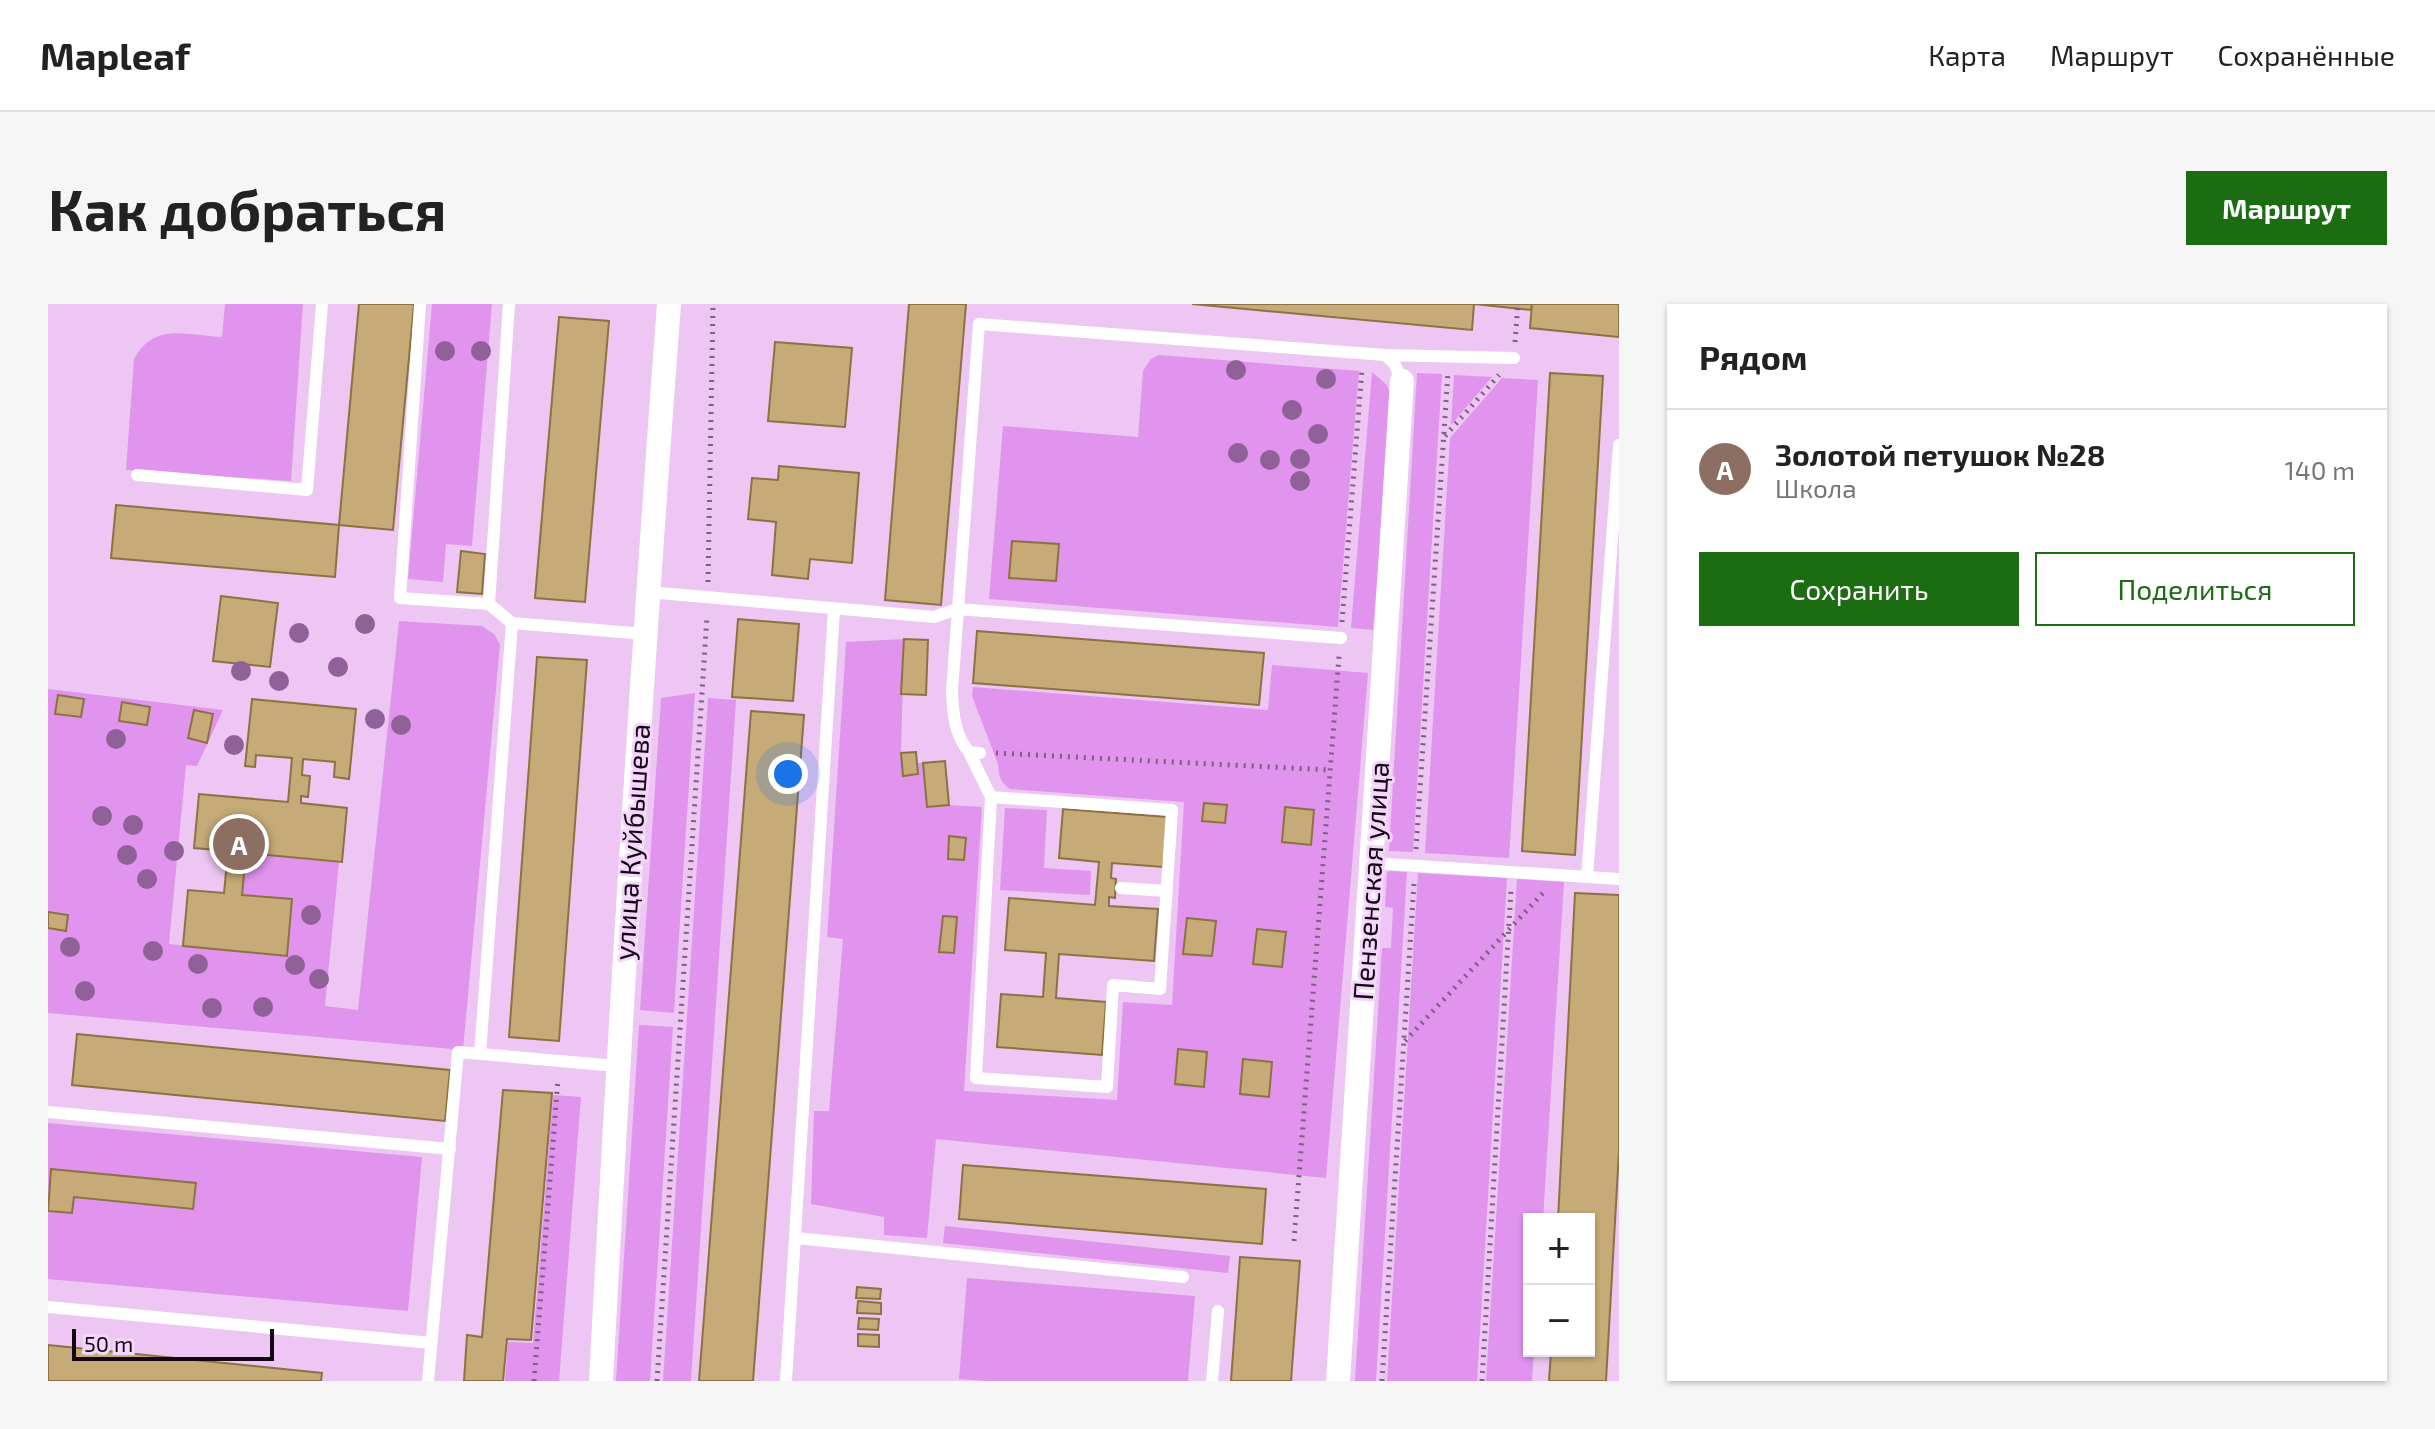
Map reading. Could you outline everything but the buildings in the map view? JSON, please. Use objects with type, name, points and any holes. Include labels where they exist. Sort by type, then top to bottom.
[{"type":"street","name":"улица Куйбышева","points":[[601,1381],[617,1066],[669,304]]},
{"type":"street","name":"Пензенская улица","points":[[1338,1381],[1402,381]]},
{"type":"lane","points":[[137,475],[307,490],[322,304]]},
{"type":"lane","points":[[420,304],[400,598],[489,604],[512,623],[646,634]]},
{"type":"lane","points":[[489,604],[509,304]]},
{"type":"lane","points":[[991,797],[1172,810],[1160,989],[1113,985],[1107,1087],[976,1078],[991,797],[975,752],[959,736],[952,691],[979,324],[1385,355],[1514,358]]},
{"type":"lane","points":[[1385,355],[1394,363],[1402,381]]},
{"type":"lane","points":[[1587,877],[1619,445]]},
{"type":"lane","points":[[648,592],[934,617],[957,609],[1341,638]]},
{"type":"lane","points":[[786,1381],[834,609]]},
{"type":"lane","points":[[480,1054],[512,623]]},
{"type":"lane","points":[[1603,660],[1619,661]]},
{"type":"lane","points":[[1372,863],[1619,879]]},
{"type":"lane","points":[[1121,888],[1166,891]]},
{"type":"lane","points":[[428,1381],[458,1052],[617,1066]]},
{"type":"lane","points":[[48,1112],[450,1149]]},
{"type":"lane","points":[[796,1238],[1183,1277]]},
{"type":"lane","points":[[48,1307],[431,1343]]},
{"type":"lane","points":[[1212,1381],[1218,1311]]},
{"type":"path","points":[[657,1381],[708,596],[713,304]]},
{"type":"path","points":[[1444,437],[1514,358],[1518,304]]},
{"type":"path","points":[[1294,1241],[1362,353]]},
{"type":"path","points":[[1382,1381],[1449,356]]},
{"type":"path","points":[[975,752],[1330,770]]},
{"type":"path","points":[[1482,1381],[1512,872]]},
{"type":"path","points":[[1404,1042],[1559,875]]},
{"type":"path","points":[[534,1381],[559,1061]]},
{"type":"shaded area","points":[[225,304],[303,304],[291,481],[126,470],[134,359],[142,347],[161,335],[184,333],[222,337]]},
{"type":"shaded area","points":[[432,304],[492,304],[472,546],[446,544],[443,582],[408,579]]},
{"type":"shaded area","points":[[1159,355],[1359,371],[1338,627],[989,599],[1003,426],[1138,437],[1143,371],[1151,359]],"holes":[[[1012,541],[1059,545],[1056,581],[1010,578]]]},
{"type":"shaded area","points":[[1372,372],[1387,385],[1392,398],[1373,630],[1351,628]]},
{"type":"shaded area","points":[[1417,373],[1442,374],[1413,852],[1389,851]]},
{"type":"shaded area","points":[[1454,375],[1492,377],[1451,425]]},
{"type":"shaded area","points":[[1502,378],[1538,380],[1509,858],[1425,853],[1450,438]]},
{"type":"shaded area","points":[[399,621],[482,626],[495,635],[500,645],[463,1050],[48,1013],[48,928],[66,931],[68,915],[48,912],[48,689],[223,710],[197,766],[186,765],[169,944],[286,956],[292,900],[242,895],[246,853],[339,862],[325,1006],[358,1010]]},
{"type":"shaded area","points":[[904,639],[903,775],[918,774],[917,763],[923,763],[927,807],[982,807],[964,1091],[1117,1100],[1123,1002],[1172,1005],[1184,802],[1010,789],[1001,779],[972,696],[973,687],[1268,710],[1272,665],[1368,673],[1326,1178],[936,1139],[927,1238],[884,1235],[884,1217],[811,1204],[814,1111],[829,1111],[843,939],[827,937],[846,642]]},
{"type":"shaded area","points":[[695,693],[674,1013],[640,1010],[661,698]]},
{"type":"shaded area","points":[[708,698],[736,700],[691,1381],[663,1381]]},
{"type":"shaded area","points":[[1005,808],[1047,810],[1044,868],[1091,871],[1090,895],[1000,890]]},
{"type":"shaded area","points":[[1389,871],[1407,872],[1376,1381],[1355,1381],[1382,948],[1391,948],[1393,908],[1385,907]]},
{"type":"shaded area","points":[[1418,873],[1507,878],[1477,1381],[1387,1381]]},
{"type":"shaded area","points":[[1517,879],[1564,882],[1543,1213],[1523,1213],[1523,1357],[1534,1357],[1532,1381],[1486,1381]]},
{"type":"shaded area","points":[[639,1025],[673,1027],[650,1381],[616,1381]]},
{"type":"shaded area","points":[[553,1095],[581,1097],[559,1381],[505,1381],[508,1342],[533,1343]]},
{"type":"shaded area","points":[[48,1123],[422,1157],[408,1311],[48,1279],[48,1211],[72,1213],[74,1197],[193,1209],[196,1183],[51,1169],[48,1197]]},
{"type":"shaded area","points":[[945,1226],[1230,1256],[1228,1273],[943,1243]]},
{"type":"shaded area","points":[[967,1278],[1195,1296],[1188,1381],[959,1379]]},
{"type":"place","name":"Золотой петушок №28","points":[[239,844]]}]
